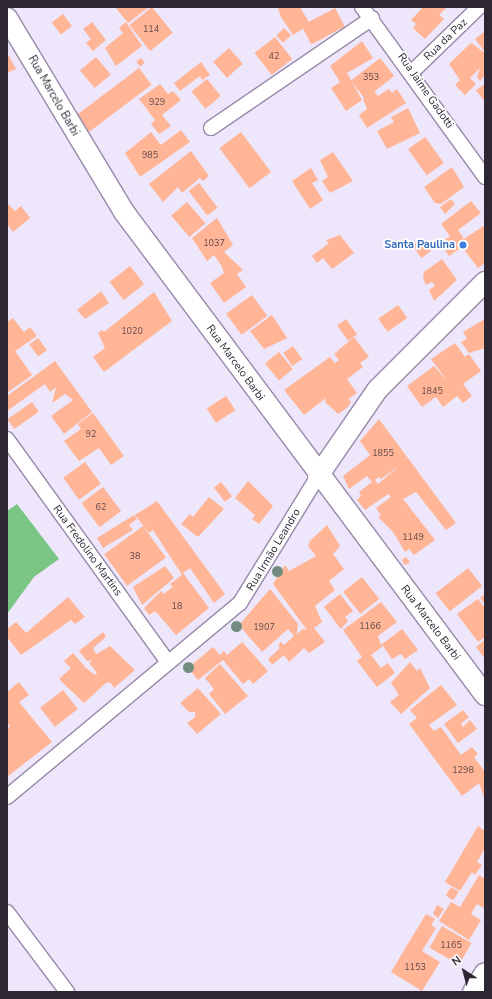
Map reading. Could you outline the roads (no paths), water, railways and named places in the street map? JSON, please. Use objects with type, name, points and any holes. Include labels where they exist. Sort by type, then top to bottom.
[{"type":"street","name":"Rua Jaime Gadotti","points":[[362,7],[372,18],[412,72],[485,177]]},
{"type":"street","name":"Rua da Paz","points":[[412,72],[479,7]]},
{"type":"street","name":"Rua Marcelo Barbi","points":[[7,18],[124,212],[318,476],[485,695]]},
{"type":"street","points":[[211,128],[372,18]]},
{"type":"street","name":"Rua Irmão Leandro","points":[[7,797],[240,603],[318,476],[377,390],[485,282]]},
{"type":"street","name":"Rua Fredolino Martins","points":[[7,439],[168,662]]},
{"type":"street","points":[[7,912],[67,992]]},
{"type":"street","points":[[473,992],[485,973]]},
{"type":"place","name":"Santa Paulina","points":[[463,245]]}]
